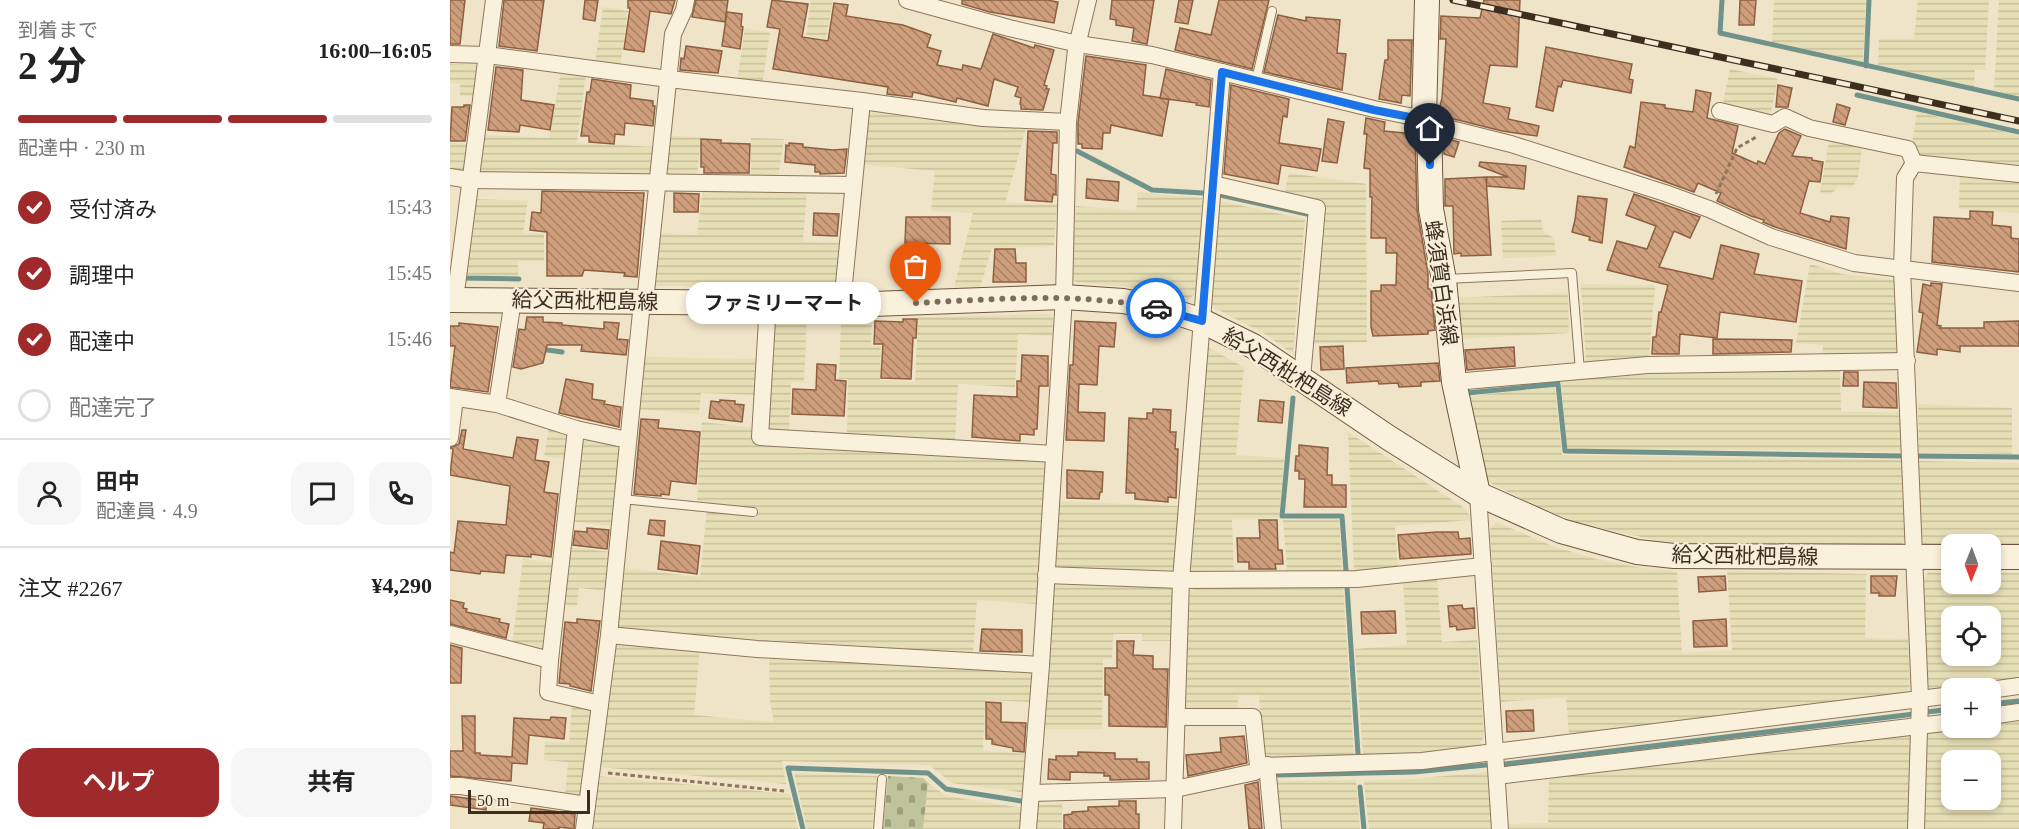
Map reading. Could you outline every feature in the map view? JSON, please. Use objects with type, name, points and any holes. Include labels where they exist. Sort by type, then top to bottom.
[{"type":"main road","name":"蜂須賀白浜線","points":[[1427,0],[1427,120],[1431,209],[1444,280],[1454,382],[1478,494]]},
{"type":"main road","name":"給父西枇杷島線","points":[[452,300],[872,304],[1064,297],[1123,301],[1172,311],[1202,321],[1253,346],[1389,438],[1478,494],[1561,531],[1636,552],[1674,556],[1941,557]]},
{"type":"main road","points":[[2001,557],[2019,557]]},
{"type":"street","points":[[452,300],[494,0]]},
{"type":"street","points":[[584,829],[609,635],[673,34],[687,0]]},
{"type":"street","points":[[907,0],[1078,44],[1152,55],[1374,110],[1427,120],[1593,169],[1709,209],[1771,237],[1854,263],[2019,283]]},
{"type":"street","points":[[1028,829],[1041,666],[1064,297],[1068,122],[1078,44],[1088,0]]},
{"type":"street","points":[[450,54],[487,55],[983,118],[1068,122]]},
{"type":"street","points":[[1173,829],[1181,580],[1222,72]]},
{"type":"street","points":[[842,304],[862,101]]},
{"type":"street","points":[[1720,111],[1773,124],[1785,117],[1809,128],[1833,135],[1908,149],[1914,163]]},
{"type":"street","points":[[1914,163],[2019,174]]},
{"type":"street","points":[[1914,163],[1905,178],[1902,269],[1920,698],[1916,829]]},
{"type":"street","points":[[450,177],[470,180],[853,186]]},
{"type":"street","points":[[1213,184],[1317,208],[1302,378]]},
{"type":"street","points":[[497,404],[513,300]]},
{"type":"street","points":[[768,303],[760,437],[1054,454]]},
{"type":"street","points":[[1454,382],[1648,365],[1906,361]]},
{"type":"street","points":[[450,438],[453,398],[497,404],[576,429],[628,440]]},
{"type":"street","points":[[576,429],[548,692],[600,704]]},
{"type":"street","points":[[1478,494],[1500,829]]},
{"type":"street","points":[[1047,575],[1181,580],[1357,579],[1483,566]]},
{"type":"street","points":[[450,634],[550,660]]},
{"type":"street","points":[[609,635],[757,649],[1041,666]]},
{"type":"street","points":[[2001,688],[2019,686]]},
{"type":"street","points":[[1032,793],[1175,789],[1254,772],[1262,766],[1422,761],[1941,696]]},
{"type":"street","points":[[2001,714],[2019,712]]},
{"type":"street","points":[[1177,717],[1253,717],[1273,829]]},
{"type":"street","points":[[1497,776],[1941,723]]},
{"type":"street","points":[[450,786],[587,805]]},
{"type":"lane","points":[[1256,80],[1272,11]]},
{"type":"lane","points":[[1444,280],[1572,273],[1580,371]]},
{"type":"lane","points":[[622,499],[753,512]]},
{"type":"lane","points":[[878,829],[882,778]]},
{"type":"path","points":[[1709,209],[1737,148],[1767,131],[1773,124]]},
{"type":"path","points":[[591,772],[785,791]]},
{"type":"shaded area","points":[[811,0],[833,0],[826,39],[806,35]]},
{"type":"shaded area","points":[[1774,0],[1866,0],[1863,62],[1772,42]]},
{"type":"shaded area","points":[[1918,0],[1989,0],[1985,70],[1975,70],[1974,87],[1878,66],[1879,39],[1914,39]]},
{"type":"shaded area","points":[[1999,0],[2019,0],[2019,97],[1994,91]]},
{"type":"shaded area","points":[[603,7],[628,11],[620,67],[595,63]]},
{"type":"shaded area","points":[[745,28],[770,32],[762,86],[737,82]]},
{"type":"shaded area","points":[[450,64],[477,65],[473,96],[460,96],[460,84],[450,83]]},
{"type":"shaded area","points":[[1730,69],[1778,79],[1770,117],[1722,107]]},
{"type":"shaded area","points":[[561,71],[586,74],[577,143],[656,147],[653,173],[478,172],[484,135],[549,138]]},
{"type":"shaded area","points":[[865,111],[967,125],[1026,129],[1005,203],[1057,204],[1054,246],[992,248],[980,288],[954,287],[973,213],[931,211],[935,171],[858,164]]},
{"type":"shaded area","points":[[1917,112],[2019,135],[2019,169],[1918,159],[1912,144]]},
{"type":"shaded area","points":[[667,136],[701,137],[697,175],[664,175]]},
{"type":"shaded area","points":[[751,138],[784,139],[778,179],[751,179]]},
{"type":"shaded area","points":[[1829,141],[1862,148],[1858,177],[1853,187],[1839,186],[1830,195],[1820,193]]},
{"type":"shaded area","points":[[450,143],[470,144],[466,168],[461,173],[450,172]]},
{"type":"shaded area","points":[[1960,171],[2019,177],[2019,213],[1959,209]]},
{"type":"shaded area","points":[[1289,173],[1366,184],[1367,342],[1311,344],[1322,205],[1284,196]]},
{"type":"shaded area","points":[[703,186],[807,188],[803,242],[842,243],[836,286],[655,286],[651,281],[656,233],[697,235]]},
{"type":"shaded area","points":[[1138,192],[1202,198],[1196,293],[1187,301],[1130,287],[1076,282],[1071,276],[1076,206],[1136,211]]},
{"type":"shaded area","points":[[475,199],[528,201],[523,233],[544,234],[544,261],[518,261],[518,277],[464,276]]},
{"type":"shaded area","points":[[1219,201],[1305,219],[1293,354],[1265,334],[1211,306]]},
{"type":"shaded area","points":[[1541,219],[1543,232],[1554,238],[1556,256],[1503,258],[1501,221]]},
{"type":"shaded area","points":[[1810,264],[1842,274],[1893,280],[1897,286],[1899,352],[1894,356],[1823,356],[1823,345],[1796,343]]},
{"type":"shaded area","points":[[1581,284],[1655,285],[1649,359],[1586,363]]},
{"type":"shaded area","points":[[1568,293],[1569,333],[1457,339],[1453,298]]},
{"type":"shaded area","points":[[1049,314],[1053,318],[1052,336],[1018,334],[1015,387],[958,384],[955,440],[847,434],[848,379],[839,379],[841,321],[872,322],[871,346],[881,346],[880,380],[915,382],[918,317]]},
{"type":"shaded area","points":[[771,318],[807,319],[804,382],[791,382],[789,430],[766,429]]},
{"type":"shaded area","points":[[1209,348],[1244,367],[1236,455],[1284,458],[1279,518],[1232,519],[1234,574],[1191,575],[1187,571],[1206,351]]},
{"type":"shaded area","points":[[643,357],[761,359],[760,395],[701,393],[699,414],[637,409]]},
{"type":"shaded area","points":[[1840,370],[1841,412],[1901,412],[1903,451],[1567,449],[1561,381],[1652,374]]},
{"type":"shaded area","points":[[1555,387],[1562,455],[1904,460],[1907,538],[1902,544],[1659,541],[1575,522],[1530,503],[1479,477],[1462,397]]},
{"type":"shaded area","points":[[1918,404],[2012,408],[2012,454],[1919,452]]},
{"type":"shaded area","points":[[702,422],[758,428],[758,442],[1047,463],[1037,604],[977,600],[973,653],[769,640],[769,646],[613,630],[621,568],[700,577],[707,510],[756,515],[754,508],[697,502]]},
{"type":"shaded area","points":[[549,428],[566,433],[570,440],[568,460],[544,456]]},
{"type":"shaded area","points":[[1348,432],[1463,507],[1470,516],[1470,520],[1395,526],[1398,568],[1354,571]]},
{"type":"shaded area","points":[[582,438],[620,446],[613,526],[569,521]]},
{"type":"shaded area","points":[[1918,461],[2019,463],[2019,546],[2001,546],[2001,534],[1941,534],[1941,546],[1925,546],[1921,541]]},
{"type":"shaded area","points":[[1058,501],[1179,506],[1178,568],[1172,572],[1059,569],[1054,564]]},
{"type":"shaded area","points":[[1339,519],[1342,571],[1287,571],[1283,520]]},
{"type":"shaded area","points":[[1496,522],[1552,546],[1596,559],[1637,567],[1677,571],[1682,653],[1732,650],[1727,571],[1866,574],[1865,638],[1908,639],[1910,686],[1906,693],[1569,735],[1566,697],[1501,702],[1490,529]]},
{"type":"shaded area","points":[[566,547],[612,552],[608,591],[579,588],[577,606],[560,604]]},
{"type":"shaded area","points":[[523,559],[558,564],[547,651],[512,645]]},
{"type":"shaded area","points":[[1929,572],[1941,573],[1941,594],[2001,594],[2001,573],[2019,573],[2019,680],[2001,682],[2001,678],[1941,678],[1941,690],[1932,691],[1926,688],[1923,578]]},
{"type":"shaded area","points":[[1437,579],[1442,642],[1477,640],[1484,735],[1480,746],[1425,752],[1363,754],[1355,649],[1407,645],[1403,582]]},
{"type":"shaded area","points":[[1057,584],[1170,587],[1175,591],[1173,641],[1142,641],[1142,634],[1113,634],[1112,659],[1103,659],[1102,729],[1043,729],[1052,587]]},
{"type":"shaded area","points":[[1343,584],[1354,755],[1270,759],[1264,754],[1259,695],[1238,695],[1238,711],[1188,710],[1185,706],[1190,592],[1194,589]]},
{"type":"shaded area","points":[[612,638],[700,647],[694,715],[774,722],[770,702],[769,654],[1033,672],[1032,702],[985,700],[983,751],[1029,754],[1028,793],[952,783],[929,765],[782,761],[786,784],[598,767]]},
{"type":"shaded area","points":[[572,703],[591,708],[593,712],[582,796],[565,797],[568,762],[544,760],[545,742],[569,743]]},
{"type":"shaded area","points":[[2019,719],[2019,829],[1922,829],[1924,735],[1929,729],[1941,729],[1941,738],[2001,738],[2001,721]]},
{"type":"shaded area","points":[[1913,735],[1910,829],[1509,829],[1509,824],[1548,823],[1549,777]]},
{"type":"shaded area","points":[[1488,772],[1492,829],[1369,829],[1364,781]]},
{"type":"shaded area","points":[[794,773],[877,776],[872,829],[807,829]]},
{"type":"shaded area","points":[[596,776],[790,794],[798,829],[590,829]]},
{"type":"shaded area","points":[[1356,780],[1360,829],[1277,829],[1273,783],[1277,781]]},
{"type":"shaded area","points":[[928,783],[946,796],[1022,808],[1020,829],[923,829]]},
{"type":"shaded area","points":[[1062,803],[1062,829],[1033,829],[1036,805]]},
{"type":"green space","points":[[888,776],[923,778],[928,783],[923,829],[883,829]]},
{"type":"building","points":[[450,0],[465,0],[460,44],[450,44]]},
{"type":"building","points":[[504,0],[544,0],[537,51],[499,46]]},
{"type":"building","points":[[585,0],[598,0],[595,21],[583,19]]},
{"type":"building","points":[[628,0],[675,0],[671,14],[650,11],[644,52],[624,49],[630,8],[628,8]]},
{"type":"building","points":[[696,0],[728,0],[725,22],[692,17]]},
{"type":"building","points":[[772,0],[808,4],[802,37],[828,41],[834,3],[848,5],[846,16],[903,25],[931,35],[927,47],[941,51],[937,65],[962,70],[963,65],[981,69],[993,34],[1034,48],[1035,45],[1054,50],[1044,85],[1047,86],[1046,89],[1049,89],[1043,110],[1021,109],[1021,98],[1015,96],[1018,87],[994,79],[988,106],[957,98],[956,102],[913,92],[912,97],[887,94],[888,87],[773,69],[780,29],[767,27]]},
{"type":"building","points":[[962,0],[1058,2],[1054,23],[990,12],[962,4]]},
{"type":"building","points":[[1112,0],[1154,0],[1147,44],[1132,41],[1134,28],[1116,25],[1116,20],[1110,19]]},
{"type":"building","points":[[1179,0],[1193,0],[1188,24],[1175,22]]},
{"type":"building","points":[[1219,0],[1269,0],[1252,69],[1175,50],[1180,28],[1211,35]]},
{"type":"building","points":[[1484,0],[1520,0],[1517,67],[1490,65],[1483,103],[1510,108],[1508,119],[1539,126],[1537,136],[1502,131],[1446,117],[1439,110],[1442,98],[1446,39],[1440,39],[1441,16],[1480,18]]},
{"type":"building","points":[[1740,0],[1756,0],[1754,25],[1739,25]]},
{"type":"building","points":[[727,12],[742,14],[740,49],[722,46]]},
{"type":"building","points":[[1278,15],[1306,21],[1306,17],[1340,20],[1337,53],[1346,54],[1342,90],[1264,72]]},
{"type":"building","points":[[1388,40],[1412,40],[1410,96],[1402,95],[1401,103],[1379,99],[1385,60],[1388,60]]},
{"type":"building","points":[[686,46],[722,51],[718,73],[680,70],[681,58],[684,59]]},
{"type":"building","points":[[1546,47],[1632,64],[1629,79],[1633,80],[1631,93],[1563,80],[1561,87],[1558,86],[1553,111],[1536,107]]},
{"type":"building","points":[[1086,56],[1146,65],[1143,95],[1169,99],[1162,136],[1111,125],[1110,133],[1103,133],[1102,149],[1082,148],[1082,144],[1078,144],[1078,123]]},
{"type":"building","points":[[496,67],[523,70],[521,100],[554,105],[550,130],[520,125],[519,132],[488,130]]},
{"type":"building","points":[[1166,69],[1211,80],[1209,107],[1160,98]]},
{"type":"building","points":[[592,79],[631,85],[630,98],[653,101],[653,106],[655,106],[653,126],[625,123],[624,135],[615,134],[614,144],[589,142],[589,136],[581,136],[587,92],[590,92]]},
{"type":"building","points":[[1231,85],[1289,99],[1287,117],[1283,116],[1279,143],[1321,149],[1317,171],[1281,165],[1278,184],[1224,174]]},
{"type":"building","points":[[1778,85],[1792,88],[1788,107],[1776,107]]},
{"type":"building","points":[[1696,90],[1711,93],[1707,118],[1738,126],[1732,153],[1757,164],[1758,161],[1765,164],[1779,133],[1785,129],[1801,136],[1792,156],[1812,158],[1812,160],[1823,162],[1820,182],[1809,181],[1800,213],[1830,222],[1831,216],[1849,218],[1846,249],[1763,222],[1764,220],[1717,201],[1721,193],[1698,183],[1694,192],[1624,167],[1630,146],[1635,148],[1641,102],[1693,112]]},
{"type":"building","points":[[1837,104],[1850,108],[1845,125],[1833,122]]},
{"type":"building","points":[[464,105],[470,105],[465,141],[450,141],[452,107],[464,107]]},
{"type":"building","points":[[1366,118],[1385,122],[1384,131],[1415,134],[1417,210],[1428,273],[1428,289],[1431,289],[1435,330],[1428,331],[1428,334],[1373,336],[1371,291],[1381,291],[1381,285],[1396,285],[1397,253],[1386,253],[1386,238],[1371,238],[1370,169],[1364,168]]},
{"type":"building","points":[[1328,119],[1344,122],[1337,163],[1322,161]]},
{"type":"building","points":[[1028,131],[1057,132],[1057,143],[1053,143],[1051,174],[1056,175],[1056,195],[1053,194],[1052,202],[1025,200]]},
{"type":"building","points":[[1444,138],[1459,142],[1454,157],[1444,154]]},
{"type":"building","points":[[701,139],[721,140],[721,143],[750,144],[749,173],[704,173],[704,167],[701,167]]},
{"type":"building","points":[[789,143],[803,144],[803,147],[847,149],[844,173],[820,174],[820,172],[815,172],[815,165],[785,162],[786,145],[789,146]]},
{"type":"building","points":[[1480,162],[1526,166],[1524,189],[1486,186],[1487,177],[1508,177],[1479,166]]},
{"type":"building","points":[[1486,177],[1491,255],[1461,256],[1461,253],[1454,254],[1453,206],[1445,206],[1445,179]]},
{"type":"building","points":[[1087,179],[1119,182],[1118,201],[1086,198]]},
{"type":"building","points":[[542,191],[644,193],[637,277],[624,276],[625,273],[584,270],[582,276],[547,276],[547,232],[530,230],[532,212],[541,213]]},
{"type":"building","points":[[674,193],[699,194],[698,212],[674,212]]},
{"type":"building","points":[[1634,194],[1700,217],[1690,238],[1674,231],[1659,267],[1713,279],[1721,245],[1759,254],[1754,274],[1802,281],[1796,322],[1720,312],[1717,338],[1680,334],[1679,354],[1652,354],[1653,337],[1656,337],[1659,312],[1661,312],[1668,285],[1607,270],[1617,241],[1647,249],[1656,226],[1626,215]]},
{"type":"building","points":[[1578,196],[1607,199],[1602,243],[1572,232]]},
{"type":"building","points":[[1970,211],[1993,212],[1992,225],[2011,227],[2011,238],[2019,239],[2019,272],[1932,262],[1934,217],[1970,219]]},
{"type":"building","points":[[814,213],[839,214],[837,236],[813,235]]},
{"type":"building","points":[[906,217],[950,217],[950,244],[905,243]]},
{"type":"building","points":[[995,249],[1015,249],[1016,263],[1026,263],[1026,282],[993,282]]},
{"type":"building","points":[[1931,283],[1942,284],[1937,325],[1941,326],[1940,328],[1984,328],[1984,322],[2019,321],[2019,346],[1960,346],[1960,352],[1937,349],[1937,355],[1917,352],[1923,313],[1919,312],[1923,284],[1931,286]]},
{"type":"building","points":[[527,317],[543,317],[543,322],[562,323],[562,325],[604,329],[604,322],[619,323],[617,339],[628,340],[626,355],[581,351],[582,345],[547,345],[543,363],[521,369],[513,367],[519,329],[525,330]]},
{"type":"building","points":[[903,319],[917,319],[916,338],[913,338],[911,379],[881,378],[883,344],[874,344],[875,321],[903,322]]},
{"type":"building","points":[[1075,321],[1116,323],[1114,347],[1099,346],[1097,385],[1079,384],[1078,412],[1105,413],[1104,441],[1066,440]]},
{"type":"building","points":[[459,323],[498,327],[488,392],[450,387],[455,346],[450,346],[450,326],[459,326]]},
{"type":"building","points":[[1713,339],[1792,340],[1791,352],[1713,354]]},
{"type":"building","points":[[1343,346],[1344,369],[1321,370],[1320,347]]},
{"type":"building","points":[[1514,347],[1515,366],[1467,370],[1465,350]]},
{"type":"building","points":[[1022,355],[1048,356],[1048,386],[1039,386],[1037,429],[1034,429],[1034,435],[1020,434],[1020,441],[972,437],[974,395],[1017,397],[1017,381],[1021,381]]},
{"type":"building","points":[[1438,363],[1440,381],[1421,382],[1421,386],[1399,387],[1398,383],[1379,384],[1378,381],[1347,383],[1346,368]]},
{"type":"building","points":[[817,364],[836,365],[835,380],[846,381],[844,416],[792,414],[793,389],[816,390]]},
{"type":"building","points":[[1844,372],[1858,372],[1858,386],[1843,386]]},
{"type":"building","points":[[566,379],[593,384],[592,399],[621,407],[619,427],[559,413]]},
{"type":"building","points":[[1864,382],[1896,383],[1897,408],[1863,407]]},
{"type":"building","points":[[720,400],[735,401],[735,404],[744,405],[742,422],[709,418],[711,401],[720,402]]},
{"type":"building","points":[[1260,400],[1284,402],[1282,423],[1258,421]]},
{"type":"building","points":[[1153,409],[1171,410],[1170,432],[1176,432],[1175,449],[1178,449],[1176,498],[1168,497],[1168,502],[1135,499],[1135,493],[1126,493],[1129,418],[1147,419],[1147,413],[1153,413]]},
{"type":"building","points":[[641,419],[659,420],[658,428],[700,432],[696,484],[671,481],[669,495],[634,494]]},
{"type":"building","points":[[462,430],[466,430],[463,449],[513,458],[517,437],[538,440],[535,460],[549,462],[544,492],[558,494],[551,557],[531,554],[531,557],[506,555],[504,573],[481,571],[480,574],[450,570],[450,552],[454,553],[458,521],[506,525],[510,486],[450,475],[453,449],[450,448],[459,444]]},
{"type":"building","points":[[1299,445],[1328,448],[1327,475],[1332,475],[1332,485],[1346,485],[1346,507],[1304,507],[1305,479],[1299,479],[1299,471],[1295,471]]},
{"type":"building","points":[[1067,470],[1103,472],[1102,492],[1100,492],[1099,499],[1067,498]]},
{"type":"building","points":[[650,520],[665,521],[664,536],[648,534]]},
{"type":"building","points":[[1259,520],[1277,520],[1278,550],[1282,550],[1283,564],[1275,564],[1276,569],[1249,569],[1249,562],[1238,562],[1237,538],[1260,538]]},
{"type":"building","points":[[587,528],[609,530],[607,549],[573,545],[575,531],[587,532]]},
{"type":"building","points":[[1458,532],[1459,539],[1470,538],[1471,554],[1400,559],[1398,535]]},
{"type":"building","points":[[661,541],[700,546],[697,574],[658,569]]},
{"type":"building","points":[[1725,576],[1726,590],[1699,592],[1698,577]]},
{"type":"building","points":[[1871,576],[1897,576],[1895,596],[1879,596],[1879,593],[1871,593]]},
{"type":"building","points":[[450,600],[464,603],[463,608],[467,609],[466,612],[500,619],[499,622],[509,624],[506,638],[450,624]]},
{"type":"building","points":[[1462,605],[1463,609],[1474,608],[1475,628],[1457,630],[1456,626],[1450,627],[1448,606]]},
{"type":"building","points":[[1395,611],[1396,633],[1362,634],[1361,612]]},
{"type":"building","points":[[577,619],[600,621],[591,691],[559,683],[565,622],[577,623]]},
{"type":"building","points":[[1726,619],[1727,646],[1694,647],[1693,621]]},
{"type":"building","points":[[982,629],[1022,630],[1022,652],[980,651]]},
{"type":"building","points":[[1117,641],[1134,641],[1133,655],[1153,656],[1153,669],[1168,669],[1166,727],[1109,726],[1109,695],[1105,695],[1105,668],[1117,668]]},
{"type":"building","points":[[450,645],[462,648],[461,683],[450,683]]},
{"type":"building","points":[[986,702],[1001,703],[1001,722],[1026,723],[1024,752],[992,744],[992,739],[986,739]]},
{"type":"building","points":[[1533,710],[1534,731],[1507,732],[1506,711]]},
{"type":"building","points":[[462,716],[475,716],[475,753],[480,753],[480,755],[512,757],[514,718],[550,720],[551,717],[566,718],[564,739],[529,735],[527,764],[512,763],[511,781],[450,776],[450,751],[463,751]]},
{"type":"building","points":[[1244,736],[1247,763],[1188,776],[1186,755],[1221,752],[1220,738]]},
{"type":"building","points":[[1078,752],[1115,753],[1115,759],[1137,759],[1137,762],[1149,762],[1149,779],[1110,780],[1110,776],[1104,776],[1104,773],[1070,772],[1070,780],[1048,779],[1049,759],[1056,760],[1056,756],[1078,756]]},
{"type":"building","points":[[1258,782],[1262,829],[1249,829],[1245,785]]},
{"type":"building","points":[[450,796],[487,801],[486,810],[450,805]]},
{"type":"building","points":[[1119,801],[1136,801],[1139,829],[1064,829],[1064,815],[1088,811],[1088,807],[1119,806]]},
{"type":"building","points":[[531,808],[575,814],[574,829],[559,827],[559,829],[543,829],[544,823],[529,821]]},
{"type":"waterway","points":[[1722,0],[1720,33],[2019,99]]},
{"type":"waterway","points":[[1866,66],[1869,0]]},
{"type":"waterway","points":[[1857,95],[2019,132]]},
{"type":"waterway","points":[[1077,151],[1152,190],[1203,193]]},
{"type":"waterway","points":[[1220,195],[1307,214]]},
{"type":"waterway","points":[[462,277],[519,279]]},
{"type":"waterway","points":[[540,349],[562,352]]},
{"type":"waterway","points":[[1467,393],[1558,384],[1565,451],[1903,456]]},
{"type":"waterway","points":[[1293,398],[1282,516],[1342,516],[1346,571]]},
{"type":"waterway","points":[[1919,456],[2019,457]]},
{"type":"waterway","points":[[1347,587],[1358,754]]},
{"type":"waterway","points":[[2001,703],[2019,701]]},
{"type":"waterway","points":[[1927,712],[1941,710]]},
{"type":"waterway","points":[[1505,764],[1914,714]]},
{"type":"waterway","points":[[1278,775],[1414,772],[1486,765]]},
{"type":"waterway","points":[[803,829],[788,768],[928,773],[946,789],[1021,801]]},
{"type":"waterway","points":[[1360,787],[1364,829]]},
{"type":"railway","points":[[1453,0],[2019,121]]},
{"type":"way so far","points":[[916,303],[1064,297],[1123,301],[1156,308]]},
{"type":"place","name":"ファミリーマート","points":[[916,303]]},
{"type":"route","points":[[1156,308],[1202,321],[1222,72],[1374,110],[1430,121],[1430,165]]}]
